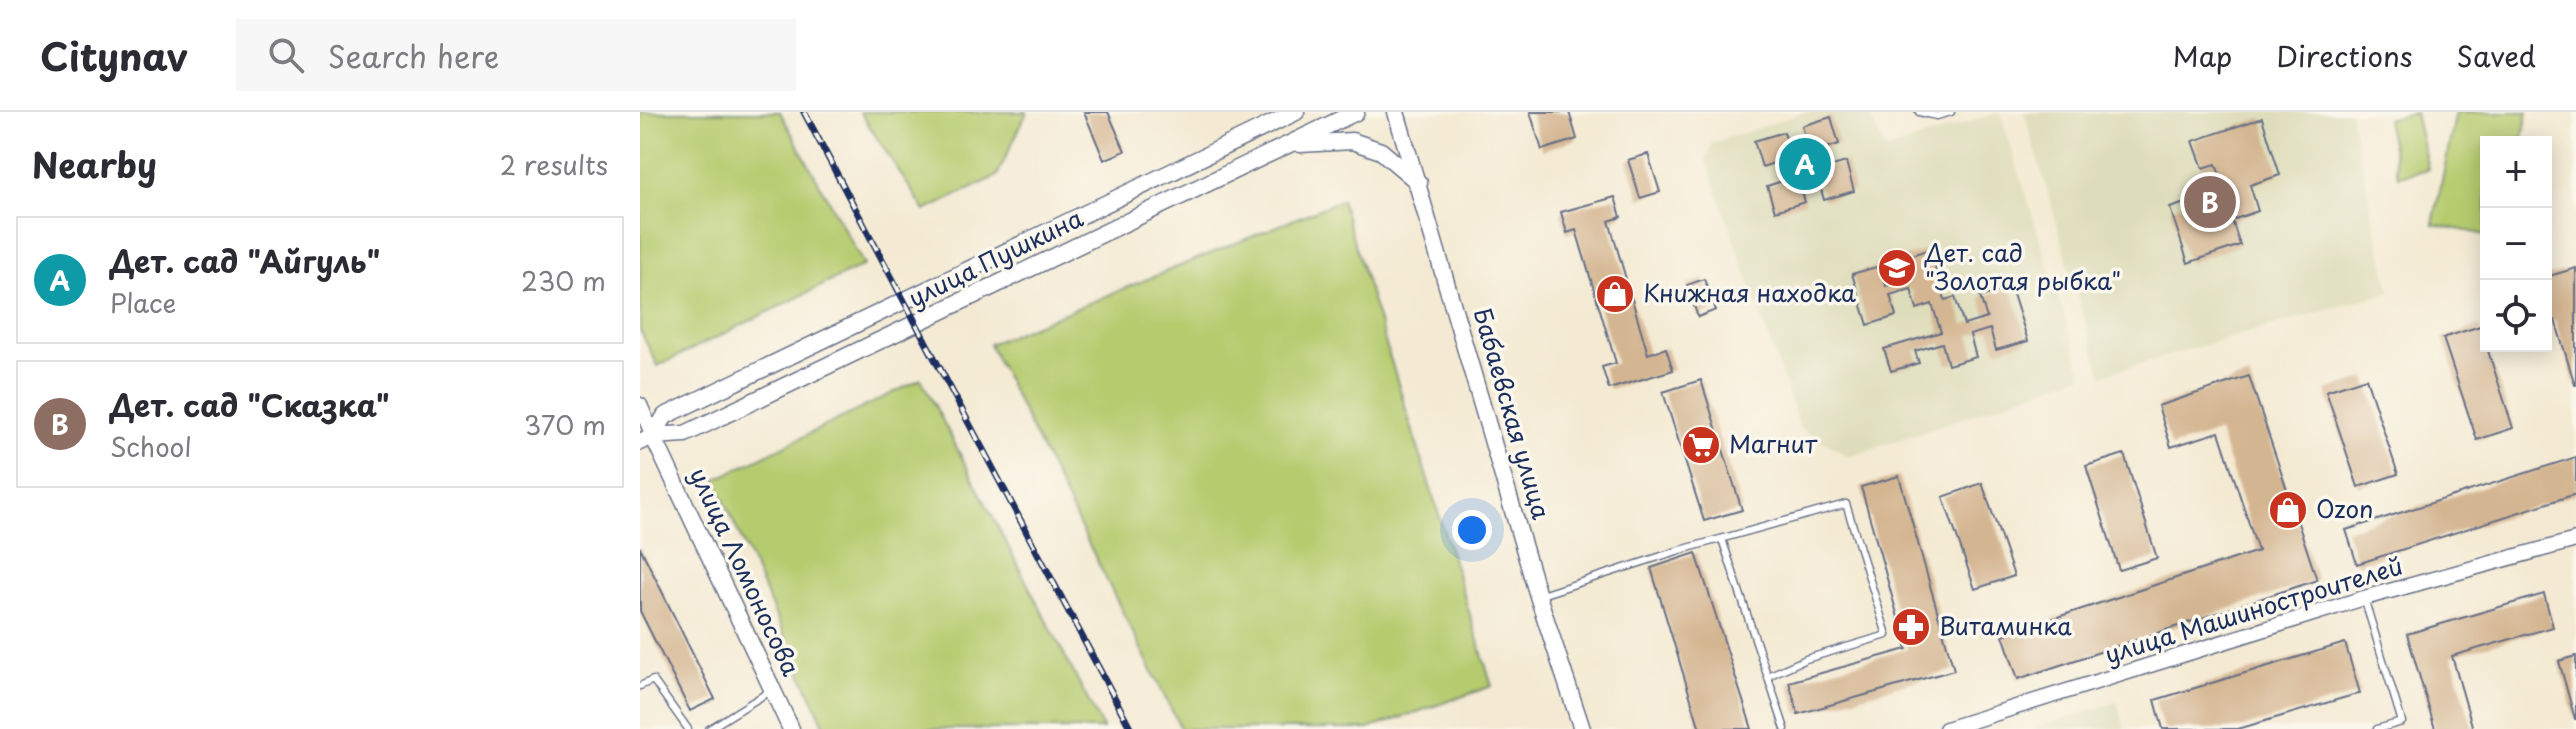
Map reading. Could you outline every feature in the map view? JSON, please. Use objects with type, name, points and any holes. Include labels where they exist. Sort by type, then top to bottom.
[{"type":"main road","name":"улица Пушкина","points":[[647,439],[665,416],[1296,112]]},
{"type":"main road","name":"улица Пушкина","points":[[647,439],[685,434],[1356,112]]},
{"type":"main road","name":"Бабаевская улица","points":[[1396,112],[1538,596],[1582,729]]},
{"type":"main road","points":[[1290,144],[1352,141],[1381,151],[1419,183]]},
{"type":"main road","name":"улица Ломоносова","points":[[647,439],[791,729]]},
{"type":"street","points":[[640,405],[647,439]]},
{"type":"street","name":"улица Машиностроителей","points":[[1946,729],[2364,598],[2575,543]]},
{"type":"lane","points":[[1919,112],[1937,116],[1951,112]]},
{"type":"lane","points":[[1538,596],[1846,504],[1887,635],[1806,659],[1768,676]]},
{"type":"lane","points":[[1722,539],[1785,729]]},
{"type":"lane","points":[[2364,598],[2402,722],[2377,729]]},
{"type":"lane","points":[[640,686],[653,680],[688,729]]},
{"type":"lane","points":[[709,729],[773,689]]},
{"type":"shaded area","name":"Дет. сад \"Золотая рыбка\"","points":[[1805,112],[1867,112],[1886,150],[2000,112],[2083,375],[1850,457],[1800,428],[1706,160],[1713,143]]},
{"type":"shaded area","points":[[2024,112],[2350,112],[2390,292],[2101,375]]},
{"type":"shaded area","points":[[2117,702],[2125,729],[2031,729]]},
{"type":"green space","points":[[640,112],[780,112],[864,265],[658,366],[640,330]]},
{"type":"green space","points":[[860,112],[1027,112],[997,176],[925,211]]},
{"type":"green space","points":[[2456,112],[2528,112],[2523,136],[2480,136],[2480,234],[2433,224]]},
{"type":"green space","points":[[2415,113],[2428,169],[2398,176],[2386,119]]},
{"type":"green space","points":[[1341,200],[1492,686],[1368,729],[1181,729],[989,344]]},
{"type":"green space","points":[[921,379],[1103,729],[826,729],[715,480]]},
{"type":"building","points":[[1084,112],[1108,112],[1125,151],[1104,160]]},
{"type":"building","points":[[1530,112],[1569,112],[1577,139],[1542,150]]},
{"type":"building","points":[[1831,117],[1839,144],[1820,150],[1826,168],[1846,162],[1854,191],[1824,200],[1818,179],[1800,185],[1805,202],[1775,211],[1767,186],[1789,179],[1783,160],[1762,167],[1754,141],[1784,132],[1791,156],[1809,151],[1802,126]]},
{"type":"building","points":[[2262,118],[2280,175],[2250,185],[2258,211],[2232,220],[2240,245],[2188,263],[2170,208],[2225,190],[2216,164],[2203,168],[2193,141]]},
{"type":"building","points":[[1648,154],[1660,192],[1640,198],[1628,160]]},
{"type":"building","points":[[1615,197],[1621,217],[1609,221],[1648,354],[1666,348],[1673,370],[1609,389],[1602,367],[1616,363],[1576,230],[1567,233],[1561,212]]},
{"type":"building","name":"Дет. сад \"Золотая рыбка\"","points":[[1930,249],[1945,300],[1955,297],[1964,325],[1987,318],[1980,297],[2011,288],[2028,341],[1996,350],[1990,329],[1970,335],[1976,357],[1948,365],[1942,343],[1915,351],[1919,363],[1891,371],[1884,349],[1941,332],[1932,304],[1917,309],[1911,289],[1890,295],[1896,316],[1868,325],[1852,274],[1880,266],[1886,286],[1905,280],[1899,259]]},
{"type":"building","points":[[2576,268],[2576,385],[2555,320],[2552,321],[2552,275]]},
{"type":"building","points":[[1704,279],[1716,310],[1698,317],[1687,285]]},
{"type":"building","points":[[2480,326],[2480,352],[2488,352],[2513,428],[2477,440],[2443,338]]},
{"type":"building","points":[[2249,376],[2317,580],[2018,679],[2003,635],[2258,551],[2219,432],[2171,447],[2158,406]]},
{"type":"building","points":[[2366,378],[2398,474],[2358,487],[2326,391]]},
{"type":"building","points":[[1701,380],[1742,510],[1704,521],[1663,392]]},
{"type":"building","points":[[2124,454],[2157,558],[2119,570],[2086,466]]},
{"type":"building","points":[[2576,457],[2576,494],[2357,564],[2346,530]]},
{"type":"building","points":[[1899,476],[1954,670],[1798,714],[1789,682],[1907,649],[1861,487]]},
{"type":"building","points":[[1982,483],[2014,576],[1975,589],[1943,497]]},
{"type":"building","points":[[640,547],[715,699],[690,711],[640,611]]},
{"type":"building","points":[[1696,553],[1752,729],[1700,729],[1651,568]]},
{"type":"building","points":[[2544,594],[2553,627],[2452,656],[2473,729],[2435,729],[2407,634]]},
{"type":"building","points":[[2345,643],[2360,693],[2238,729],[2163,729],[2155,700]]},
{"type":"building","points":[[2576,656],[2576,719],[2575,719],[2559,661]]},
{"type":"railway","points":[[804,112],[1131,729]]},
{"type":"place","name":"Дет. сад \"Айгуль\"","points":[[1805,164]]},
{"type":"place","name":"Дет. сад \"Сказка\"","points":[[2210,202]]},
{"type":"place","name":"Дет. сад \"Золотая рыбка\"","points":[[1897,268]]},
{"type":"place","name":"Книжная находка","points":[[1615,294]]},
{"type":"place","name":"Магнит","points":[[1701,445]]},
{"type":"place","name":"Ozon","points":[[2288,510]]},
{"type":"place","name":"Витаминка","points":[[1911,627]]}]
